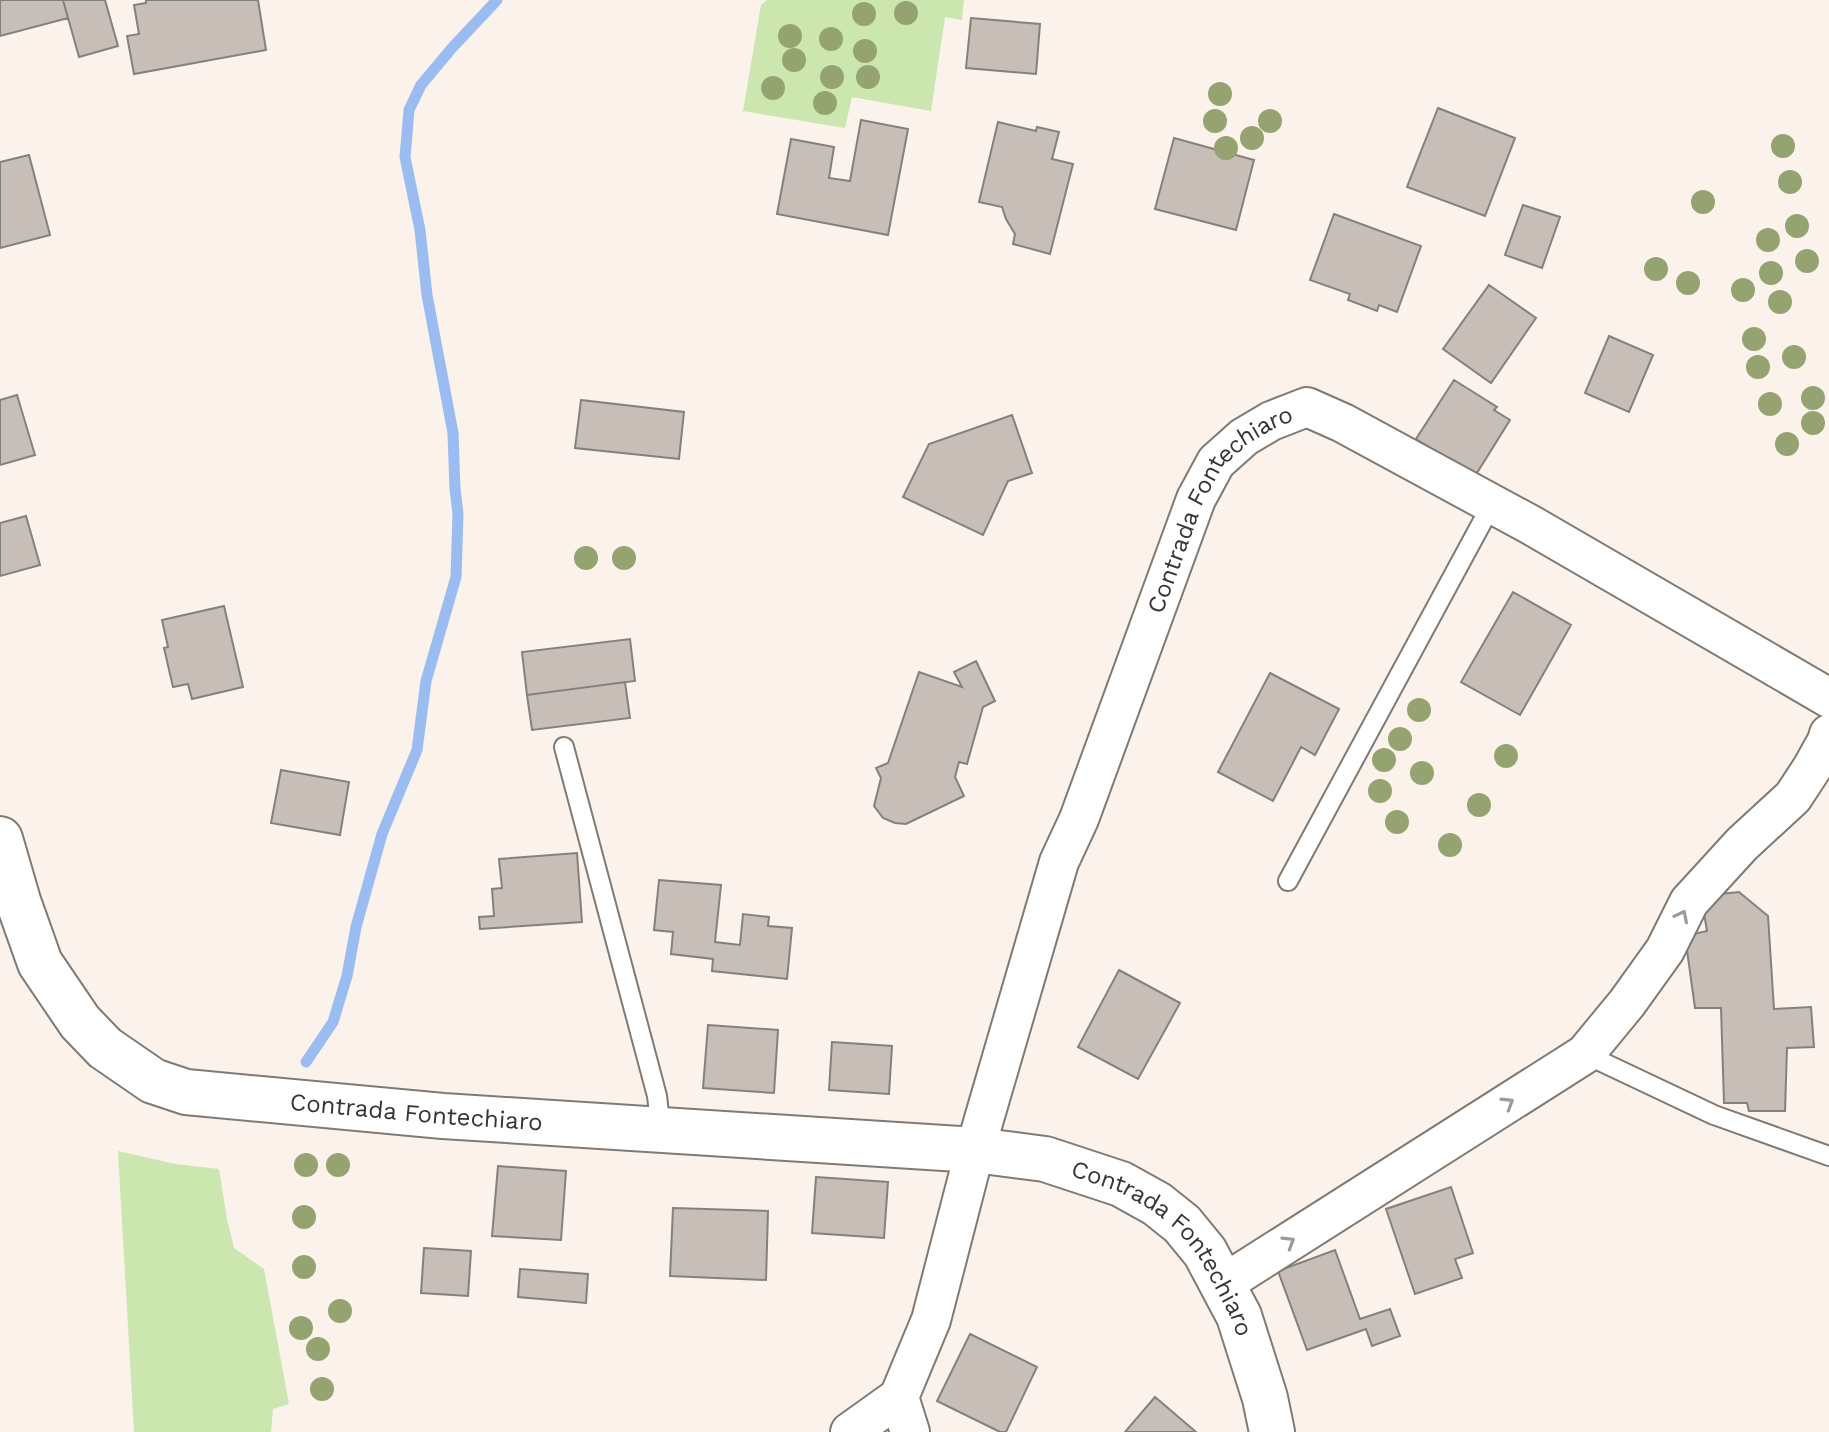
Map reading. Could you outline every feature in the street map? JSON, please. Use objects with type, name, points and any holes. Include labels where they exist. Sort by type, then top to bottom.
[{"type":"main road","name":"Contrada Fontechiaro","points":[[0,839],[9,904],[40,963],[80,1022],[105,1048],[153,1081],[186,1092],[443,1116],[975,1150],[1045,1159],[1121,1184],[1157,1204],[1182,1224],[1205,1252],[1239,1316],[1265,1398],[1272,1432]]},
{"type":"street","name":"Contrada Fontechiaro","points":[[975,1150],[1059,862],[1079,819],[1196,499],[1216,462],[1244,437],[1271,421],[1307,407],[1343,423],[1492,504],[1829,698]]},
{"type":"street","points":[[1223,1284],[1585,1054],[1665,950],[1689,902],[1742,844],[1793,797],[1829,734]]},
{"type":"street","points":[[850,1432],[905,1415],[975,1150]]},
{"type":"lane","points":[[1288,881],[1492,504]]},
{"type":"lane","points":[[564,747],[657,1096],[661,1130]]},
{"type":"lane","points":[[1585,1054],[1714,1115],[1829,1156]]},
{"type":"green space","points":[[767,0],[964,0],[962,20],[945,17],[931,111],[852,97],[845,128],[743,111],[761,5]]},
{"type":"green space","points":[[118,1151],[175,1164],[219,1169],[234,1248],[264,1269],[289,1404],[273,1409],[271,1432],[134,1432]]},
{"type":"building","points":[[0,0],[63,0],[68,18],[0,36]]},
{"type":"building","points":[[63,0],[105,0],[118,46],[79,57]]},
{"type":"building","points":[[146,0],[258,0],[266,50],[134,74],[127,36],[139,34],[134,5],[146,3]]},
{"type":"building","points":[[971,18],[1040,24],[1036,74],[966,68]]},
{"type":"building","points":[[1438,108],[1515,138],[1485,216],[1407,187]]},
{"type":"building","points":[[861,120],[908,129],[888,235],[777,214],[791,139],[834,147],[829,178],[850,181]]},
{"type":"building","points":[[998,122],[1036,131],[1037,127],[1059,132],[1052,159],[1073,164],[1050,254],[1013,244],[1015,234],[1002,207],[979,202]]},
{"type":"building","points":[[1174,138],[1254,160],[1236,230],[1155,209]]},
{"type":"building","points":[[29,155],[50,235],[0,248],[0,162]]},
{"type":"building","points":[[1523,205],[1560,217],[1542,268],[1505,255]]},
{"type":"building","points":[[1334,214],[1421,246],[1397,312],[1379,305],[1377,311],[1348,300],[1350,294],[1310,280]]},
{"type":"building","points":[[1489,285],[1536,318],[1491,383],[1443,349]]},
{"type":"building","points":[[1609,336],[1653,355],[1629,412],[1585,393]]},
{"type":"building","points":[[1454,380],[1497,407],[1494,410],[1510,420],[1475,476],[1416,439]]},
{"type":"building","points":[[17,395],[35,455],[0,465],[0,400]]},
{"type":"building","points":[[581,400],[684,412],[679,459],[575,448]]},
{"type":"building","points":[[1012,415],[1032,473],[1008,481],[983,535],[903,497],[929,444]]},
{"type":"building","points":[[26,516],[40,565],[0,576],[0,523]]},
{"type":"building","points":[[1513,592],[1571,625],[1520,715],[1461,682]]},
{"type":"building","points":[[224,606],[243,687],[192,699],[188,684],[173,687],[164,648],[168,647],[162,620]]},
{"type":"building","points":[[630,639],[635,681],[527,695],[522,652]]},
{"type":"building","points":[[976,661],[995,701],[983,707],[967,764],[959,762],[955,777],[964,796],[906,824],[883,818],[874,806],[881,778],[876,768],[888,763],[919,672],[962,687],[954,672]]},
{"type":"building","points":[[1270,673],[1339,709],[1315,755],[1301,747],[1273,801],[1218,772]]},
{"type":"building","points":[[625,682],[630,718],[532,730],[527,695]]},
{"type":"building","points":[[281,770],[349,782],[340,835],[271,823]]},
{"type":"building","points":[[577,853],[582,922],[480,929],[479,917],[494,916],[492,889],[502,888],[499,859]]},
{"type":"building","points":[[659,880],[721,885],[715,942],[740,945],[743,914],[769,917],[768,926],[792,928],[787,979],[712,971],[713,959],[671,954],[673,932],[654,930]]},
{"type":"building","points":[[1739,892],[1768,916],[1774,1009],[1811,1007],[1814,1047],[1787,1048],[1785,1111],[1749,1111],[1747,1103],[1724,1103],[1721,1008],[1695,1008],[1685,936],[1707,931],[1701,896]]},
{"type":"building","points":[[1119,970],[1180,1003],[1138,1079],[1078,1047]]},
{"type":"building","points":[[708,1025],[778,1030],[774,1093],[703,1088]]},
{"type":"building","points":[[832,1042],[892,1046],[889,1094],[829,1090]]},
{"type":"building","points":[[498,1166],[566,1171],[561,1240],[492,1236]]},
{"type":"building","points":[[816,1177],[888,1182],[884,1238],[812,1233]]},
{"type":"building","points":[[1451,1187],[1473,1253],[1455,1259],[1462,1278],[1415,1294],[1386,1209]]},
{"type":"building","points":[[673,1208],[768,1211],[766,1280],[670,1276]]},
{"type":"building","points":[[424,1248],[471,1251],[468,1296],[421,1293]]},
{"type":"building","points":[[1335,1250],[1360,1319],[1390,1309],[1400,1336],[1372,1346],[1366,1329],[1307,1350],[1278,1271]]},
{"type":"building","points":[[520,1269],[588,1274],[586,1303],[518,1297]]},
{"type":"building","points":[[970,1334],[1037,1367],[1006,1432],[1000,1432],[937,1401]]},
{"type":"building","points":[[1155,1397],[1196,1432],[1125,1432]]},
{"type":"waterway","points":[[306,1062],[333,1022],[382,834],[417,750],[426,681],[456,577],[458,514],[453,433],[405,157],[409,110],[421,85],[497,0]]}]
